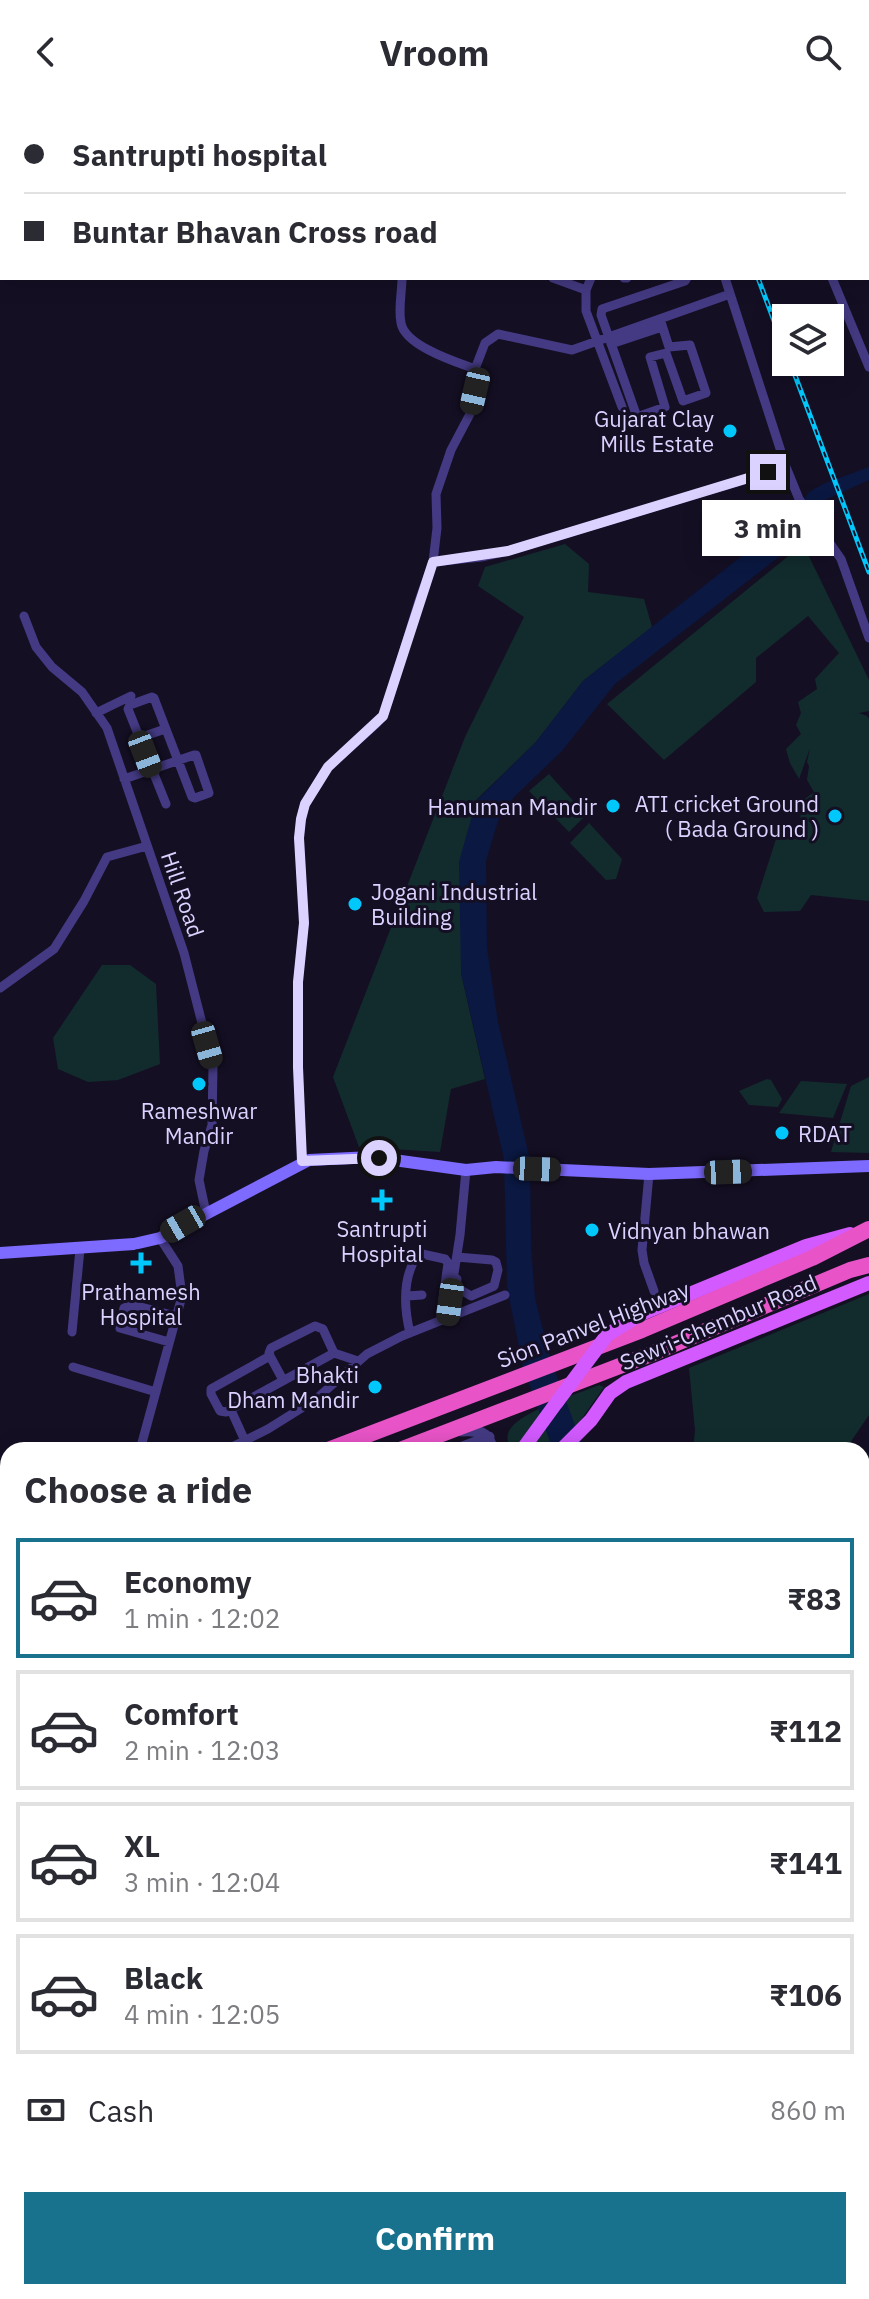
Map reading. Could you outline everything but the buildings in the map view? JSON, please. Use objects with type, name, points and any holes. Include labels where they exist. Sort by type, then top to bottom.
[{"type":"highway","name":"Sion Panvel Highway","points":[[349,1442],[568,1358],[812,1258],[866,1230]]},
{"type":"highway","points":[[421,1442],[651,1354],[850,1270],[869,1265]]},
{"type":"main road","points":[[0,1253],[134,1244],[160,1238],[302,1161],[372,1157],[466,1170],[496,1167],[649,1174],[869,1166]]},
{"type":"main road","points":[[528,1442],[607,1335],[641,1314],[806,1246],[866,1230]]},
{"type":"main road","name":"Sewri-Chembur Road","points":[[569,1442],[591,1420],[610,1393],[626,1382],[869,1283]]},
{"type":"main road","points":[[610,1393],[651,1354]]},
{"type":"street","points":[[0,214],[0,230]]},
{"type":"street","points":[[402,280],[401,324],[405,333],[445,358],[475,369]]},
{"type":"street","points":[[558,280],[586,290]]},
{"type":"street","points":[[590,280],[586,290],[586,311],[606,341],[637,417],[665,407],[649,359],[663,353],[666,353],[682,400],[707,391],[690,345],[669,347],[661,323]]},
{"type":"street","points":[[622,407],[606,341],[602,309],[686,280]]},
{"type":"street","points":[[726,280],[786,467],[799,499],[841,559],[869,638]]},
{"type":"street","points":[[833,280],[869,367]]},
{"type":"street","points":[[302,1161],[298,1067],[298,982],[304,923],[299,838],[301,819],[305,804],[328,767],[383,716],[433,562],[437,528],[436,494],[451,450],[470,414],[475,391],[475,369],[485,343],[498,334],[572,350],[661,323],[730,294]]},
{"type":"street","points":[[433,562],[508,551],[786,467]]},
{"type":"street","name":"Hill Road","points":[[24,616],[36,647],[52,667],[82,692],[107,728],[184,953],[213,1066],[212,1125],[200,1171],[206,1213]]},
{"type":"street","points":[[92,694],[98,712],[131,696]]},
{"type":"street","points":[[124,779],[152,770],[178,761],[197,756],[209,793],[192,798],[178,761],[165,729],[154,698],[130,705],[128,709],[139,738],[152,770],[166,804]]},
{"type":"street","points":[[139,738],[165,729]]},
{"type":"street","points":[[0,988],[54,949],[107,857],[147,846]]},
{"type":"street","points":[[459,1257],[485,1258],[496,1262],[495,1283],[469,1296],[456,1287],[466,1170]]},
{"type":"street","points":[[649,1174],[642,1250],[654,1291]]},
{"type":"street","points":[[142,1442],[182,1296],[178,1266],[160,1238]]},
{"type":"street","points":[[72,1332],[80,1249]]},
{"type":"street","points":[[410,1333],[406,1317],[408,1276],[418,1255],[447,1260],[447,1318]]},
{"type":"street","points":[[443,1299],[459,1257]]},
{"type":"street","points":[[482,1291],[486,1303]]},
{"type":"street","points":[[407,1296],[422,1295]]},
{"type":"street","points":[[231,1410],[245,1441],[316,1399],[358,1361],[410,1333],[505,1295]]},
{"type":"street","points":[[169,1342],[120,1328],[124,1308],[133,1305],[176,1316]]},
{"type":"street","points":[[283,1380],[270,1356],[271,1348],[315,1326],[323,1329],[334,1353]]},
{"type":"street","points":[[270,1356],[211,1389],[220,1411],[231,1410],[334,1353],[358,1361]]},
{"type":"street","points":[[73,1367],[156,1392]]},
{"type":"street","points":[[447,1432],[474,1430],[489,1437]]},
{"type":"street","points":[[476,1442],[489,1437]]},
{"type":"street","points":[[489,1437],[490,1442]]},
{"type":"green space","points":[[565,544],[589,564],[588,592],[644,599],[652,627],[583,681],[536,742],[475,801],[461,973],[485,1079],[451,1089],[440,1152],[359,1147],[333,1077],[465,737],[524,617],[478,586],[485,567]]},
{"type":"green space","points":[[803,544],[869,680],[869,711],[859,713],[869,719],[869,901],[811,895],[800,911],[764,912],[757,898],[776,839],[799,831],[802,801],[814,792],[807,780],[810,748],[799,779],[786,749],[801,734],[796,725],[801,713],[798,702],[817,689],[815,679],[839,653],[808,616],[756,658],[756,682],[664,760],[607,704]]},
{"type":"green space","points":[[549,774],[586,815],[569,832],[529,791]]},
{"type":"green space","points":[[589,823],[622,859],[616,879],[606,880],[570,843]]},
{"type":"green space","points":[[102,965],[130,965],[156,984],[160,1064],[118,1080],[88,1082],[58,1069],[53,1038]]},
{"type":"green space","points":[[869,1077],[869,1153],[831,1152],[851,1086]]},
{"type":"green space","points":[[771,1080],[782,1099],[778,1107],[749,1105],[739,1091]]},
{"type":"green space","points":[[801,1081],[847,1084],[833,1118],[779,1113]]},
{"type":"green space","points":[[869,1294],[869,1415],[850,1442],[694,1442],[689,1368]]},
{"type":"green space","points":[[599,1385],[604,1387],[580,1421],[559,1442],[508,1442],[509,1431],[515,1424],[550,1404]]},
{"type":"water","points":[[869,467],[869,480],[827,499],[802,539],[615,684],[562,751],[514,797],[498,821],[486,861],[487,948],[498,1022],[530,1160],[535,1298],[550,1357],[581,1442],[550,1442],[523,1367],[507,1287],[504,1159],[461,973],[459,862],[476,801],[536,742],[583,681],[794,515],[809,492]]},
{"type":"railway","points":[[759,280],[772,316]]},
{"type":"railway","points":[[795,376],[869,572]]},
{"type":"place","name":"Gujarat Clay Mills Estate","points":[[730,431]]},
{"type":"place","name":"Hanuman Mandir","points":[[613,806]]},
{"type":"place","name":"ATI cricket Ground ( Bada Ground )","points":[[835,816]]},
{"type":"place","name":"Jogani Industrial Building","points":[[355,904]]},
{"type":"place","name":"Rameshwar Mandir","points":[[199,1084]]},
{"type":"place","name":"RDAT","points":[[782,1133]]},
{"type":"place","name":"Santrupti Hospital","points":[[382,1200]]},
{"type":"place","name":"Vidnyan bhawan","points":[[592,1230]]},
{"type":"place","name":"Prathamesh Hospital","points":[[141,1263]]},
{"type":"place","name":"Bhakti Dham Mandir","points":[[375,1387]]},
{"type":"route","points":[[379,1158],[302,1161],[298,982],[304,907],[299,838],[305,804],[316,783],[328,767],[383,716],[433,562],[508,551],[768,472]]}]
